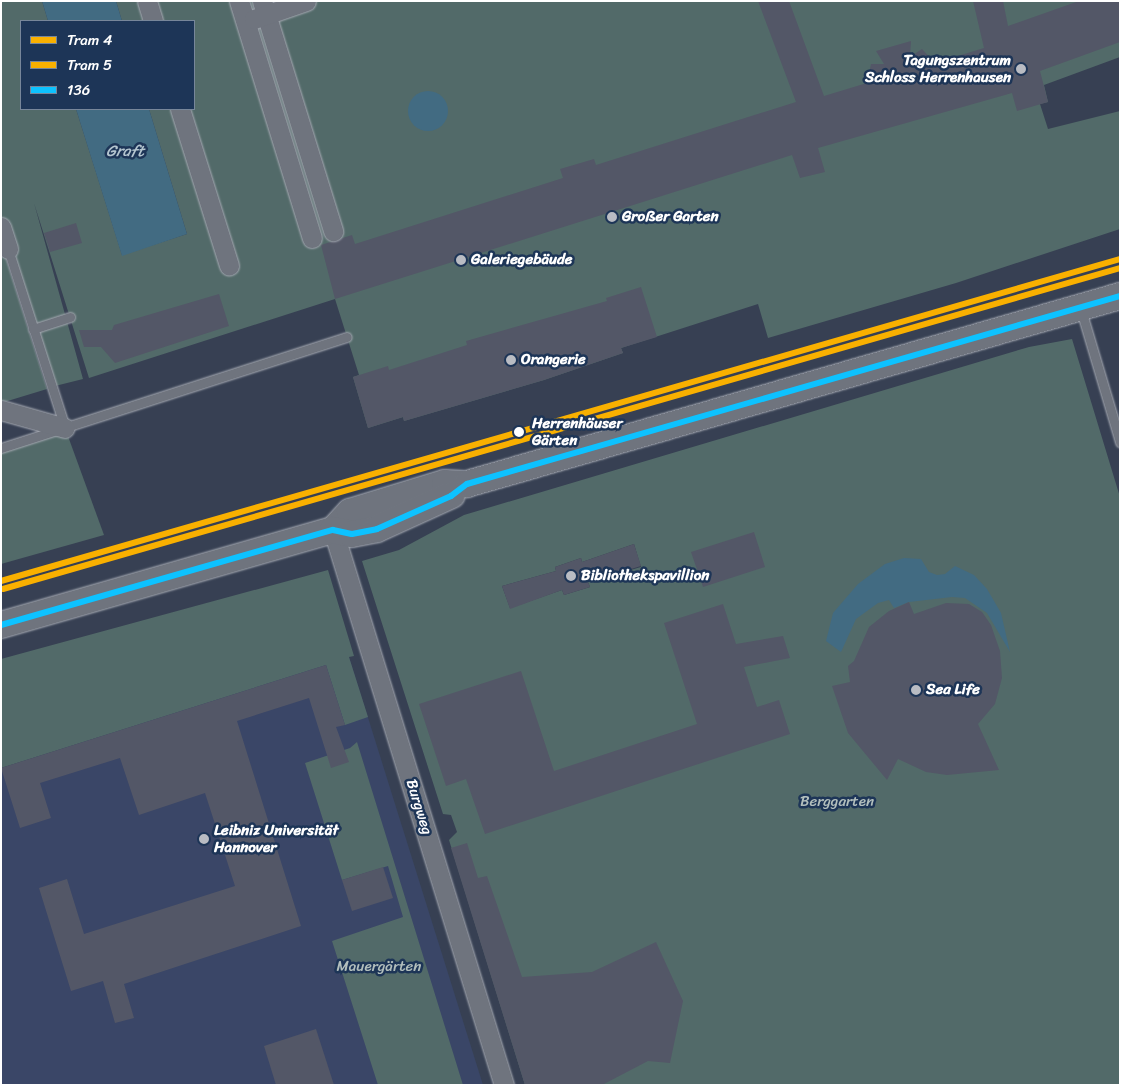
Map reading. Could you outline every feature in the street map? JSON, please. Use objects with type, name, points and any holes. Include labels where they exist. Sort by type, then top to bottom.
[{"type":"street","points":[[147,1],[154,20]]},
{"type":"street","points":[[239,1],[312,238]]},
{"type":"street","points":[[246,22],[264,8],[306,1]]},
{"type":"street","points":[[264,8],[333,231]]},
{"type":"street","points":[[180,110],[229,265]]},
{"type":"street","points":[[1,226],[8,248]]},
{"type":"street","points":[[1,626],[333,530],[352,534],[377,529],[450,496],[467,484],[1120,296]]},
{"type":"street","points":[[1,410],[65,428]]},
{"type":"street","name":"Burgweg","points":[[333,530],[504,1085]]},
{"type":"lane","points":[[8,248],[65,428]]},
{"type":"lane","points":[[1080,308],[1119,440]]},
{"type":"lane","points":[[33,329],[70,317]]},
{"type":"lane","points":[[1,448],[347,337]]},
{"type":"shaded area","name":"Leibniz Universität Hannover","points":[[349,657],[483,1085],[1,1085],[1,768]]},
{"type":"green space","name":"Großer Garten","points":[[1,1],[42,1],[48,20],[20,20],[20,110],[76,110],[122,255],[187,234],[149,110],[195,110],[195,20],[122,20],[116,1],[1120,1],[1120,57],[1044,85],[1048,102],[1040,104],[1048,129],[1120,111],[1120,229],[956,283],[768,338],[758,304],[621,348],[623,353],[544,380],[404,421],[403,417],[368,428],[353,377],[359,375],[335,299],[89,378],[34,203],[83,379],[55,386],[1,214]]},
{"type":"green space","points":[[1,243],[47,389],[1,403]]},
{"type":"green space","name":"Berggarten","points":[[1072,339],[1120,497],[1120,1085],[525,1085],[449,840],[457,832],[451,815],[443,814],[362,561],[399,550],[464,515],[1029,347]],"holes":[[[634,544],[641,567],[588,582],[590,587],[564,595],[562,590],[510,608],[502,586],[556,571],[555,567],[581,558],[582,562]]]},
{"type":"green space","points":[[65,428],[104,535],[1,564],[1,448]]},
{"type":"green space","points":[[328,570],[354,656],[349,657],[368,717],[345,725],[326,665],[1,768],[1,659]]},
{"type":"green space","name":"Mauergärten","points":[[357,742],[463,1085],[378,1085],[332,941],[403,917],[388,866],[342,880],[305,763],[350,748]]},
{"type":"water","points":[[42,1],[116,1],[122,20],[48,20]]},
{"type":"water","points":[[428,91],[442,97],[448,111],[442,125],[428,131],[414,125],[408,111],[414,97]]},
{"type":"water","name":"Graft","points":[[76,110],[149,110],[187,234],[122,256]]},
{"type":"water","points":[[904,558],[921,559],[929,572],[937,575],[945,574],[955,566],[974,575],[987,589],[1001,613],[1010,652],[987,613],[965,598],[952,597],[909,602],[894,608],[889,600],[878,603],[856,619],[841,652],[826,641],[833,613],[858,584],[885,564]]},
{"type":"building","points":[[758,1],[789,1],[824,96],[867,83],[871,64],[884,64],[876,51],[911,41],[910,57],[922,49],[935,63],[984,48],[973,1],[1003,1],[1008,26],[1079,1],[1120,1],[1120,42],[1040,71],[1048,102],[1017,111],[1012,93],[818,148],[825,172],[800,178],[792,155],[335,299],[321,245],[352,235],[355,244],[563,178],[560,169],[594,159],[596,165],[796,102]]},
{"type":"building","points":[[76,223],[82,243],[50,252],[44,233]]},
{"type":"building","name":"Orangerie","points":[[641,287],[657,337],[621,348],[623,353],[544,380],[404,421],[403,417],[368,428],[353,377],[388,366],[389,370],[467,345],[466,341],[607,301],[606,298]]},
{"type":"building","points":[[219,294],[229,326],[115,363],[101,347],[84,347],[79,330],[112,330],[114,325]]},
{"type":"building","points":[[754,532],[765,567],[703,587],[691,552]]},
{"type":"building","name":"Bibliothekspavillion","points":[[634,544],[641,566],[588,582],[590,587],[564,595],[562,590],[510,609],[502,586],[556,571],[555,567],[581,558],[582,562]]},
{"type":"building","name":"Sea Life","points":[[909,602],[914,614],[946,603],[969,604],[982,612],[991,625],[1000,651],[1002,678],[995,704],[978,724],[999,770],[947,775],[926,772],[898,759],[887,780],[848,733],[832,686],[850,682],[848,666],[854,661],[869,627],[889,611]]},
{"type":"building","points":[[723,604],[736,644],[783,636],[790,658],[744,667],[757,707],[779,700],[790,734],[485,834],[466,779],[446,786],[419,704],[521,671],[554,771],[697,724],[664,623]]},
{"type":"building","points":[[326,665],[345,725],[336,727],[349,762],[331,768],[309,698],[237,721],[301,926],[124,984],[134,1018],[115,1023],[103,981],[71,991],[39,888],[67,879],[84,934],[235,886],[205,793],[139,815],[120,758],[40,783],[51,818],[20,828],[1,768]]},
{"type":"building","points":[[467,843],[478,878],[487,876],[522,977],[592,972],[656,942],[683,1001],[670,1063],[648,1061],[602,1085],[525,1085],[451,848]]},
{"type":"building","points":[[383,867],[393,898],[352,911],[342,880]]},
{"type":"building","points":[[316,1029],[334,1085],[276,1085],[264,1046]]},
{"type":"tram line","name":"4","points":[[1,581],[1120,259]]},
{"type":"tram line","name":"5","points":[[3,589],[1120,268]]},
{"type":"transit line","name":"136","points":[[1,625],[333,530],[352,534],[377,529],[451,496],[467,484],[1120,296]]},
{"type":"place","name":"Tagungszentrum Schloss Herrenhausen","points":[[1021,69]]},
{"type":"place","name":"Großer Garten","points":[[612,217]]},
{"type":"place","name":"Galeriegebäude","points":[[461,260]]},
{"type":"place","name":"Orangerie","points":[[511,360]]},
{"type":"place","name":"Herrenhäuser Gärten","points":[[519,432]]},
{"type":"place","name":"Bibliothekspavillion","points":[[571,576]]},
{"type":"place","name":"Sea Life","points":[[916,690]]},
{"type":"place","name":"Leibniz Universität Hannover","points":[[204,839]]}]
